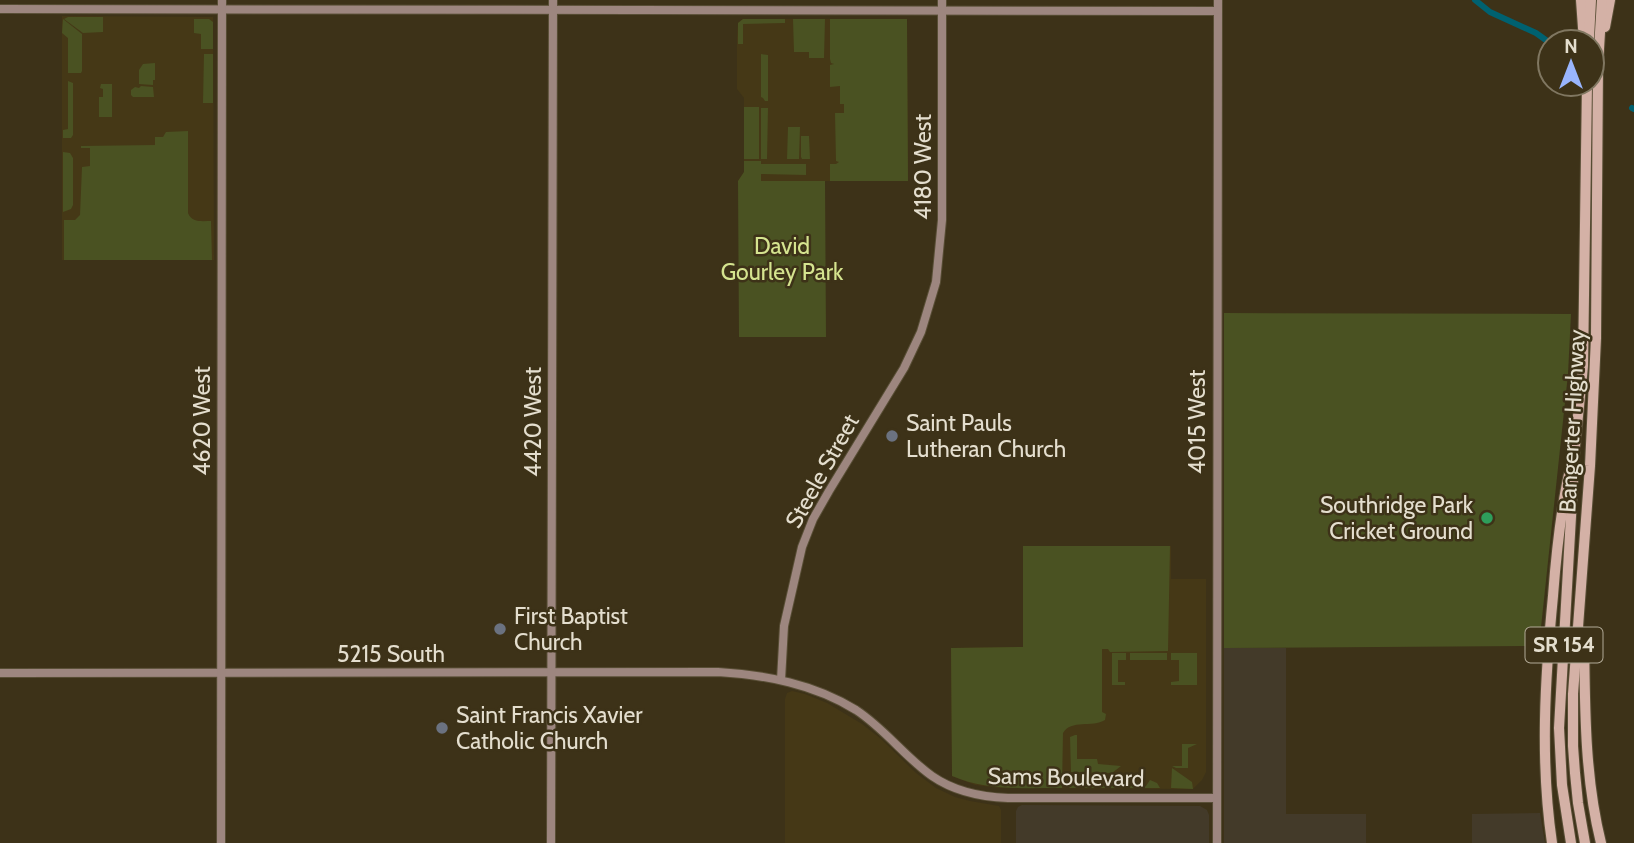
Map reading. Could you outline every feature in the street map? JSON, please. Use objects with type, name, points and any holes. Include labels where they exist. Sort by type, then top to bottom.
[{"type":"highway","points":[[1581,0],[1584,28]]},
{"type":"highway","points":[[1588,28],[1591,0]]},
{"type":"highway","name":"Bangerter Highway","points":[[1600,28],[1602,0]]},
{"type":"highway","points":[[1605,28],[1610,0]]},
{"type":"highway","name":"Bangerter Highway","points":[[1571,843],[1559,727],[1575,446],[1583,366],[1587,98]]},
{"type":"highway","name":"Bangerter Highway","points":[[1585,843],[1573,746],[1573,694],[1590,466],[1596,328],[1598,98]]},
{"type":"highway","points":[[1552,843],[1545,766],[1547,668],[1564,498],[1575,446]]},
{"type":"highway","points":[[1584,541],[1587,745],[1591,791],[1601,843]]},
{"type":"street","name":"4620 West","points":[[221,843],[222,0]]},
{"type":"street","name":"4420 West","points":[[551,843],[553,0]]},
{"type":"street","name":"4180 West","points":[[921,332],[936,282],[942,220],[942,0]]},
{"type":"street","name":"4015 West","points":[[1217,0],[1217,843]]},
{"type":"street","points":[[0,9],[1217,11]]},
{"type":"street","name":"Steele Street","points":[[781,680],[784,626],[802,547],[813,519],[904,368],[921,332]]},
{"type":"street","name":"5215 South","points":[[0,673],[718,672],[781,680]]},
{"type":"street","name":"Sams Boulevard","points":[[781,680],[813,689],[853,709],[882,730],[934,778],[970,793],[1008,797],[1217,798]]},
{"type":"shaded area","points":[[62,16],[213,17],[214,260],[62,260]]},
{"type":"shaded area","points":[[743,19],[907,19],[908,181],[738,181],[744,172],[744,98],[737,89],[738,23]]},
{"type":"shaded area","points":[[1023,546],[1171,546],[1171,579],[1206,579],[1206,772],[1193,789],[1000,788],[975,785],[952,776],[951,648],[1023,647]]},
{"type":"shaded area","points":[[1224,648],[1286,648],[1286,814],[1366,814],[1366,843],[1224,843]]},
{"type":"shaded area","points":[[792,691],[827,703],[862,724],[936,788],[955,797],[999,806],[1001,843],[785,843],[785,699],[787,693]]},
{"type":"shaded area","points":[[1022,805],[1200,806],[1207,810],[1209,815],[1209,843],[1016,843],[1016,811]]},
{"type":"shaded area","points":[[1540,813],[1545,843],[1472,843],[1472,814]]},
{"type":"green space","points":[[103,17],[103,32],[83,33],[64,19]]},
{"type":"green space","points":[[63,19],[82,34],[81,73],[68,73],[68,38],[62,33]]},
{"type":"green space","points":[[194,19],[209,19],[213,22],[213,49],[201,49],[201,34],[194,33]]},
{"type":"green space","points":[[743,19],[785,19],[785,23],[743,24],[743,44],[738,44],[738,23]]},
{"type":"green space","points":[[793,19],[825,19],[824,58],[809,58],[809,52],[794,52]]},
{"type":"green space","points":[[830,19],[907,19],[908,181],[830,181],[830,164],[839,162],[836,161],[835,113],[844,113],[844,104],[840,104],[840,86],[830,87],[830,65],[834,64],[830,59]]},
{"type":"green space","points":[[204,54],[213,54],[213,103],[203,103]]},
{"type":"green space","points":[[761,54],[768,55],[768,101],[761,97]]},
{"type":"green space","points":[[155,63],[153,85],[139,84],[139,70],[143,64]]},
{"type":"green space","points":[[68,81],[73,83],[73,135],[71,138],[63,138],[63,130],[68,129]]},
{"type":"green space","points":[[101,84],[112,84],[112,117],[99,117],[99,97],[103,97]]},
{"type":"green space","points":[[141,86],[153,87],[154,97],[133,97],[131,90]]},
{"type":"green space","points":[[744,107],[759,107],[759,159],[744,159]]},
{"type":"green space","points":[[761,108],[768,108],[767,159],[761,159]]},
{"type":"green space","points":[[788,127],[800,127],[799,159],[787,159]]},
{"type":"green space","points":[[188,131],[188,213],[195,220],[211,221],[212,260],[64,260],[64,220],[75,220],[80,215],[82,167],[90,166],[90,148],[81,146],[155,145],[155,137],[163,137],[166,132]]},
{"type":"green space","points":[[801,136],[809,136],[810,159],[801,157]]},
{"type":"green space","points":[[63,152],[70,153],[73,158],[73,205],[71,209],[63,212]]},
{"type":"green space","name":"David Gourley Park","points":[[744,161],[761,161],[761,164],[806,164],[806,175],[761,174],[761,181],[825,181],[826,337],[739,337],[738,181],[744,172]]},
{"type":"green space","points":[[1224,313],[1571,314],[1568,374],[1539,646],[1224,648]]},
{"type":"green space","points":[[1023,546],[1170,546],[1168,651],[1110,652],[1108,649],[1102,649],[1102,712],[1106,714],[1105,720],[1071,726],[1063,733],[1062,788],[992,786],[952,776],[951,648],[1023,647]]},
{"type":"green space","points":[[1112,653],[1126,653],[1126,660],[1118,660],[1118,682],[1125,682],[1125,685],[1112,685]]},
{"type":"green space","points":[[1130,653],[1167,653],[1167,660],[1130,660]]},
{"type":"green space","points":[[1171,653],[1197,653],[1197,685],[1171,685],[1171,682],[1179,681],[1179,660],[1171,660]]},
{"type":"green space","points":[[1075,735],[1077,759],[1097,759],[1098,764],[1121,766],[1112,773],[1071,772],[1070,737]]},
{"type":"green space","points":[[1182,744],[1197,744],[1188,748],[1188,768],[1176,768],[1172,766],[1182,766]]},
{"type":"green space","points":[[1172,768],[1192,782],[1193,789],[1171,788]]},
{"type":"green space","points":[[1150,780],[1160,788],[1069,788],[1070,785],[1146,786]]},
{"type":"waterway","points":[[1475,0],[1490,12],[1536,33]]},
{"type":"place","name":"Saint Pauls Lutheran Church","points":[[892,436]]},
{"type":"place","name":"Southridge Park Cricket Ground","points":[[1487,518]]},
{"type":"place","name":"First Baptist Church","points":[[500,629]]},
{"type":"place","name":"Saint Francis Xavier Catholic Church","points":[[442,728]]}]
